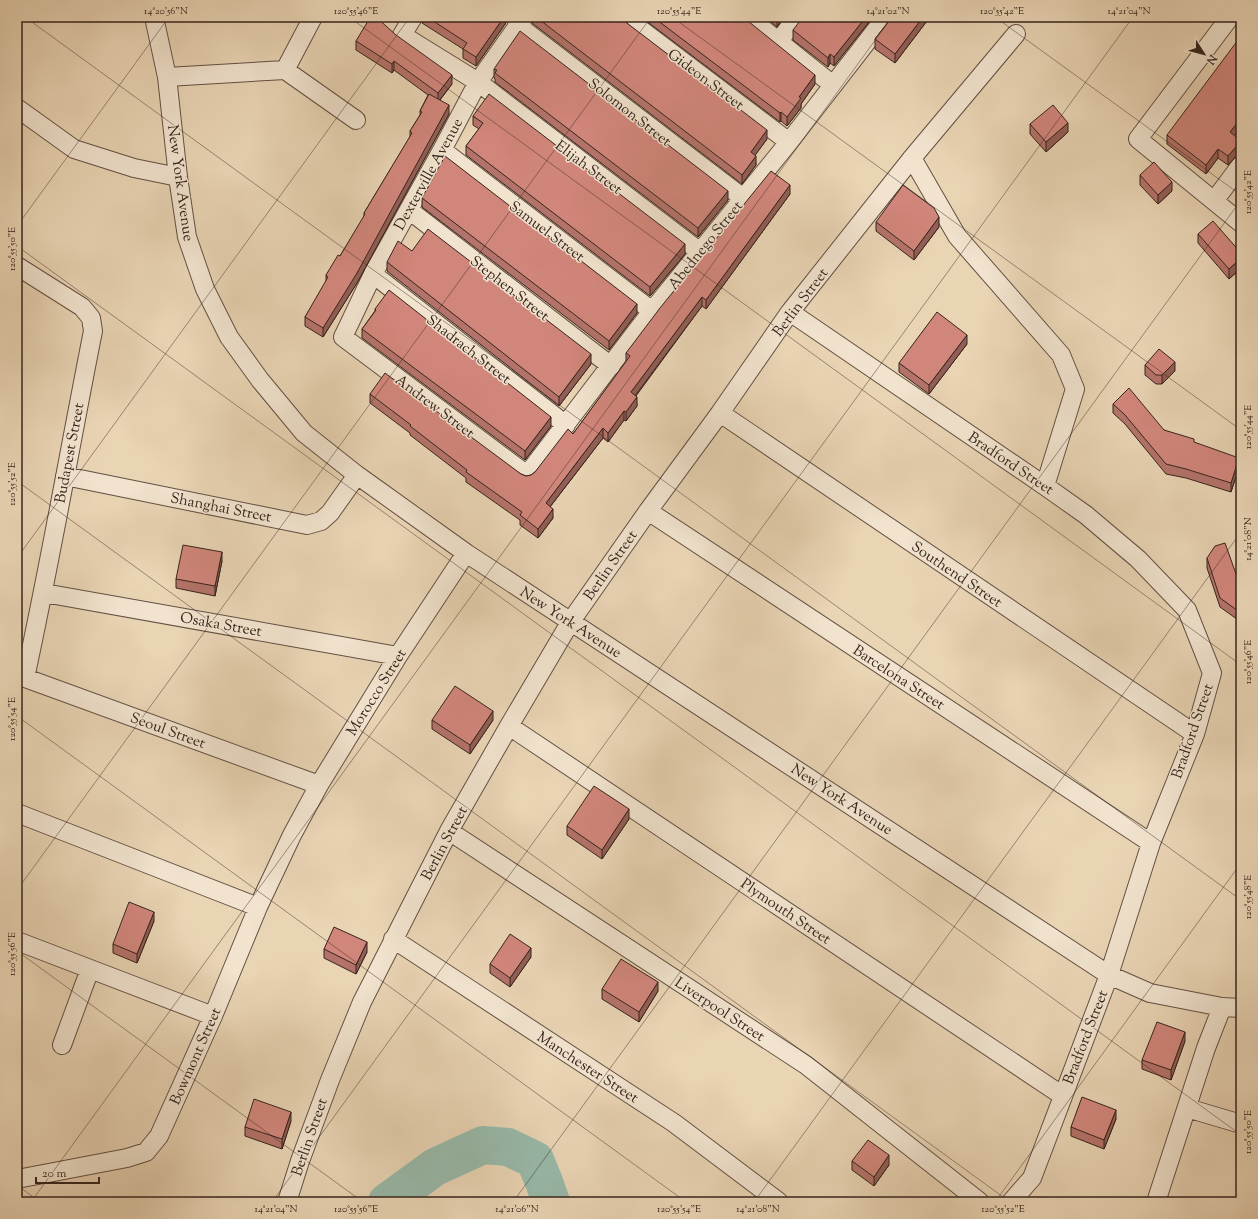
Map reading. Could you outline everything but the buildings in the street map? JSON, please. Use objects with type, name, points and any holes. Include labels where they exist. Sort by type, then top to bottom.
[{"type":"street","name":"New York Avenue","points":[[154,17],[167,77],[178,177],[187,237],[205,289],[229,337],[260,380],[304,433],[357,475],[466,553],[1109,975],[1150,993],[1222,1007],[1241,1008]]},
{"type":"street","points":[[285,70],[313,17]]},
{"type":"street","name":"Elijah Street","points":[[413,17],[402,35],[478,82],[700,252]]},
{"type":"street","name":"Gideon Street","points":[[624,17],[789,142]]},
{"type":"street","points":[[748,17],[833,85]]},
{"type":"street","points":[[779,41],[797,17]]},
{"type":"street","name":"Abednego Street","points":[[527,475],[652,311],[789,142],[886,17]]},
{"type":"street","points":[[1230,17],[1138,139],[1241,223]]},
{"type":"street","name":"Dexterville Avenue","points":[[343,337],[373,274],[478,82],[520,21]]},
{"type":"street","name":"Solomon Street","points":[[520,21],[743,198]]},
{"type":"street","name":"Berlin Street","points":[[287,1202],[300,1161],[330,1080],[362,1002],[449,831],[571,622],[790,312],[912,158],[1016,34]]},
{"type":"street","points":[[167,77],[285,70],[356,120]]},
{"type":"street","points":[[17,108],[74,149],[134,168],[178,177]]},
{"type":"street","name":"Samuel Street","points":[[442,150],[652,311]]},
{"type":"street","points":[[912,158],[957,236],[1061,355],[1075,389],[1045,486]]},
{"type":"street","points":[[1214,201],[1241,165]]},
{"type":"street","name":"Stephen Street","points":[[409,210],[611,366]]},
{"type":"street","name":"Budapest Street","points":[[17,266],[82,307],[91,318],[93,331],[44,593],[21,677]]},
{"type":"street","name":"Shadrach Street","points":[[373,274],[566,425]]},
{"type":"street","name":"Bradford Street","points":[[790,312],[1086,515],[1138,559],[1187,610],[1212,673],[1195,734],[1151,843],[1109,975],[1032,1178],[1011,1202]]},
{"type":"street","name":"Andrew Street","points":[[343,337],[527,475]]},
{"type":"street","name":"Southend Street","points":[[720,413],[1195,734]]},
{"type":"street","name":"Shanghai Street","points":[[65,476],[307,524],[321,521],[330,512],[357,475]]},
{"type":"street","name":"Barcelona Street","points":[[648,511],[1151,843]]},
{"type":"street","name":"Morocco Street","points":[[292,835],[319,785],[398,656],[466,553]]},
{"type":"street","name":"Osaka Street","points":[[44,593],[398,656]]},
{"type":"street","name":"Seoul Street","points":[[21,677],[319,785]]},
{"type":"street","name":"Plymouth Street","points":[[509,726],[1063,1096]]},
{"type":"street","points":[[17,814],[258,907]]},
{"type":"street","name":"Liverpool Street","points":[[449,831],[806,1065],[980,1202]]},
{"type":"street","name":"Bowmont Street","points":[[22,1178],[127,1158],[146,1152],[160,1136],[213,1016],[258,907],[292,835]]},
{"type":"street","name":"Manchester Street","points":[[393,940],[674,1123],[779,1202]]},
{"type":"street","points":[[17,942],[213,1016]]},
{"type":"street","points":[[62,1045],[90,969]]},
{"type":"street","points":[[1156,1202],[1206,1048],[1222,1007]]},
{"type":"street","points":[[1187,1108],[1241,1124]]},
{"type":"waterway","points":[[387,1202],[435,1167],[483,1145],[508,1147],[535,1160],[551,1202]]}]
